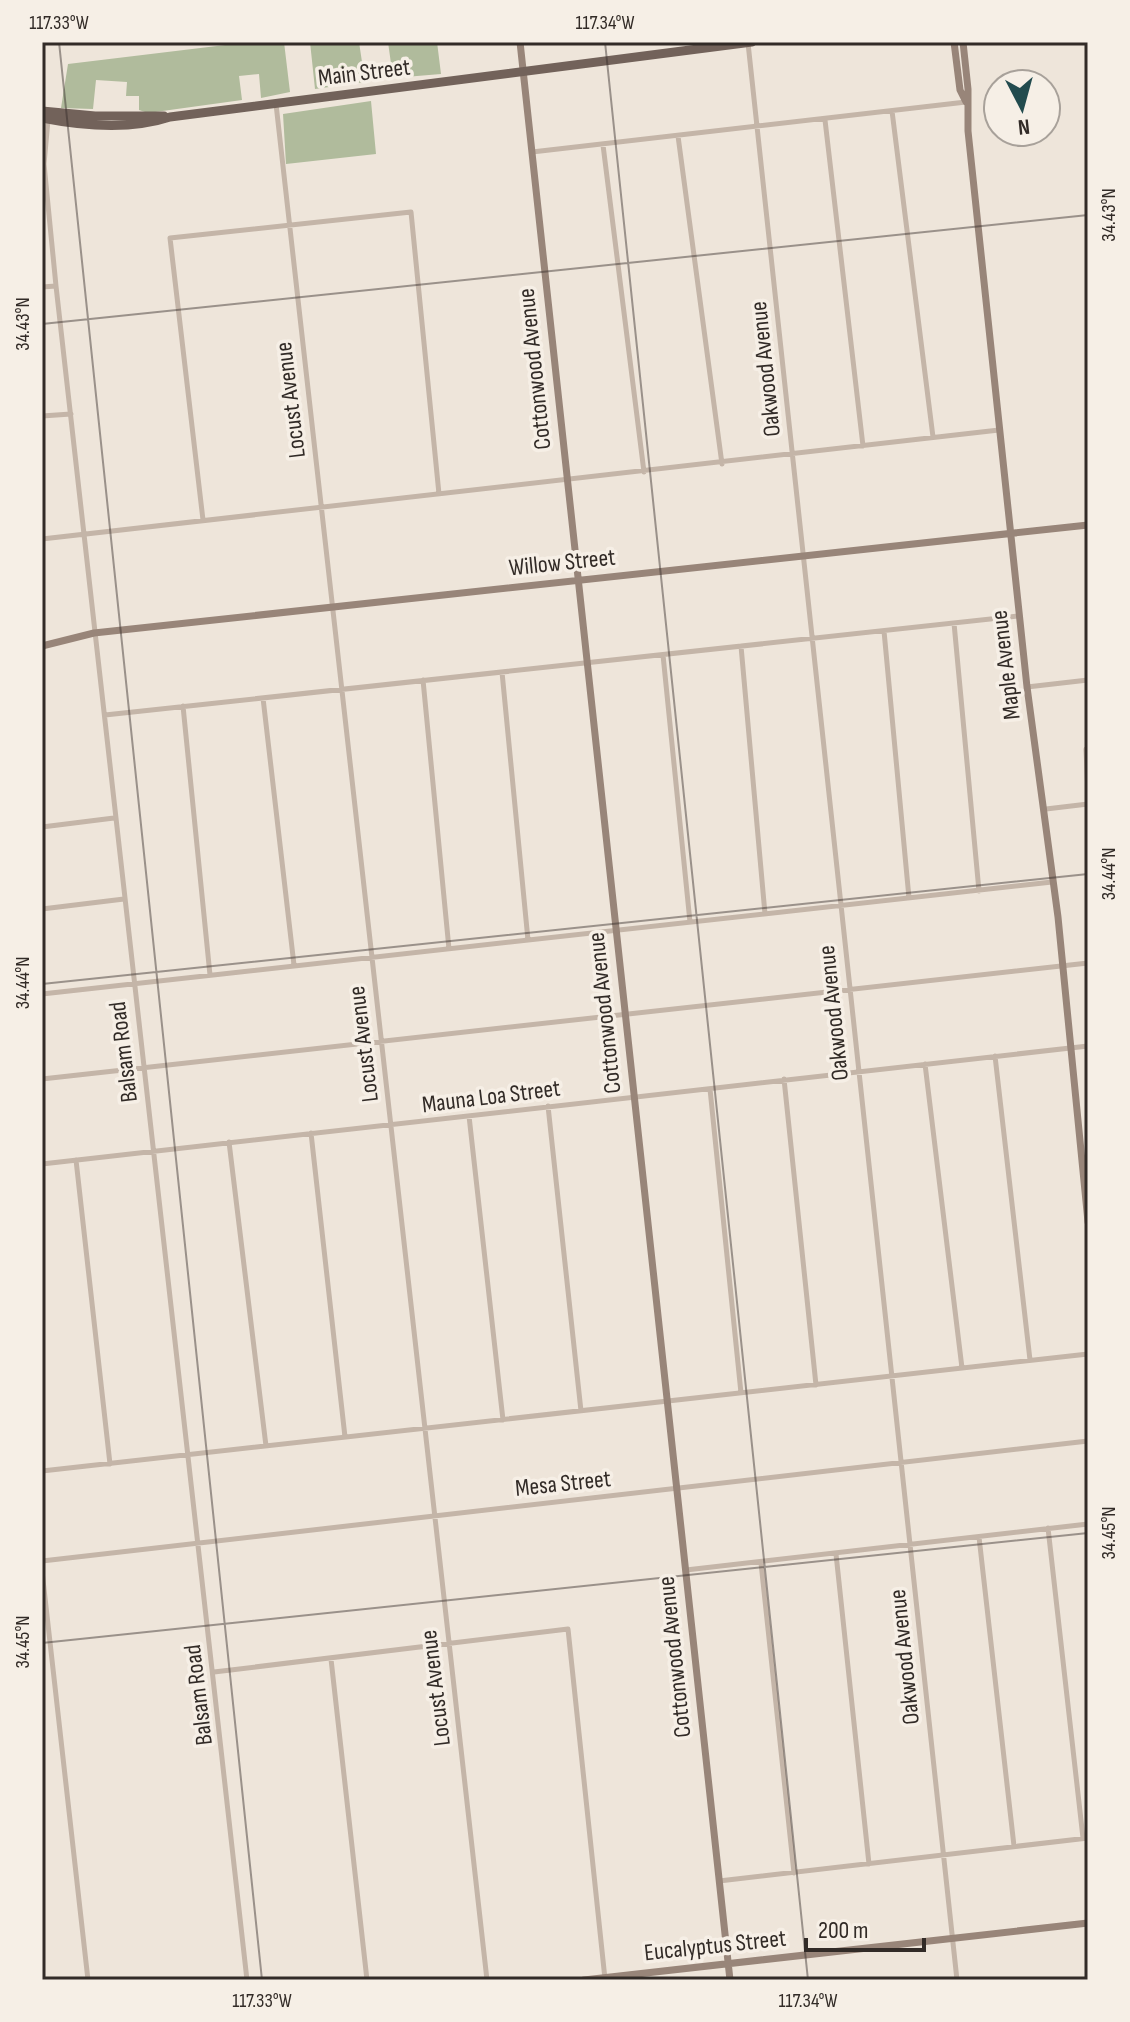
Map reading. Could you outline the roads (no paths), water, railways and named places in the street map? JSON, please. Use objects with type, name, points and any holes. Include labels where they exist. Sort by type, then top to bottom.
[{"type":"main road","name":"Main Street","points":[[44,116],[136,124],[749,42]]},
{"type":"main road","name":"Main Street","points":[[44,116],[172,117]]},
{"type":"street","name":"Cottonwood Avenue","points":[[520,42],[730,1980]]},
{"type":"street","name":"Oakwood Avenue","points":[[749,42],[857,1072],[893,1376],[957,1980]]},
{"type":"street","name":"Maple Avenue","points":[[954,42],[960,90],[966,102]]},
{"type":"street","name":"Maple Avenue","points":[[963,42],[968,89],[966,102],[999,430],[1027,687],[1046,809],[1088,1222]]},
{"type":"street","points":[[532,152],[966,102]]},
{"type":"street","name":"Locust Avenue","points":[[276,103],[487,1980]]},
{"type":"street","points":[[892,111],[933,437]]},
{"type":"street","name":"Balsam Road","points":[[44,116],[44,164],[56,286],[247,1980]]},
{"type":"street","points":[[825,120],[863,446]]},
{"type":"street","points":[[678,136],[722,464]]},
{"type":"street","points":[[603,145],[644,472]]},
{"type":"street","points":[[203,520],[170,238],[411,212],[439,494]]},
{"type":"street","points":[[42,287],[56,286]]},
{"type":"street","points":[[42,416],[71,414]]},
{"type":"street","points":[[42,539],[722,464],[999,430]]},
{"type":"street","name":"Willow Street","points":[[42,646],[94,633],[1088,525]]},
{"type":"street","points":[[105,715],[1019,616]]},
{"type":"street","points":[[954,623],[979,891]]},
{"type":"street","points":[[884,631],[909,898]]},
{"type":"street","points":[[741,646],[765,914]]},
{"type":"street","points":[[663,655],[690,922]]},
{"type":"street","points":[[502,672],[528,940]]},
{"type":"street","points":[[423,680],[449,949]]},
{"type":"street","points":[[1027,687],[1088,680]]},
{"type":"street","points":[[263,698],[294,965]]},
{"type":"street","points":[[183,706],[210,975]]},
{"type":"street","points":[[1086,749],[1088,793]]},
{"type":"street","points":[[1046,809],[1088,804]]},
{"type":"street","points":[[42,827],[114,818]]},
{"type":"street","points":[[42,994],[1052,882]]},
{"type":"street","points":[[42,909],[125,899]]},
{"type":"street","points":[[42,1079],[623,1012],[1088,963]]},
{"type":"street","name":"Mauna Loa Street","points":[[42,1164],[1088,1046]]},
{"type":"street","points":[[995,1056],[1030,1360]]},
{"type":"street","points":[[925,1064],[962,1368]]},
{"type":"street","points":[[784,1079],[816,1385]]},
{"type":"street","points":[[710,1089],[741,1393]]},
{"type":"street","points":[[548,1106],[581,1411]]},
{"type":"street","points":[[469,1116],[503,1420]]},
{"type":"street","points":[[311,1133],[345,1437]]},
{"type":"street","points":[[229,1142],[266,1446]]},
{"type":"street","points":[[76,1160],[110,1464]]},
{"type":"street","points":[[42,1471],[1088,1354]]},
{"type":"street","name":"Mesa Street","points":[[42,1561],[1088,1441]]},
{"type":"street","points":[[685,1570],[1088,1524]]},
{"type":"street","points":[[719,1881],[1085,1838],[1048,1528]]},
{"type":"street","points":[[979,1537],[1014,1846]]},
{"type":"street","points":[[836,1554],[869,1864]]},
{"type":"street","points":[[761,1563],[794,1873]]},
{"type":"street","points":[[42,1571],[88,1980]]},
{"type":"street","points":[[214,1672],[568,1629],[605,1979]]},
{"type":"street","points":[[331,1659],[367,1980]]},
{"type":"street","name":"Eucalyptus Street","points":[[584,1980],[1088,1923]]}]
